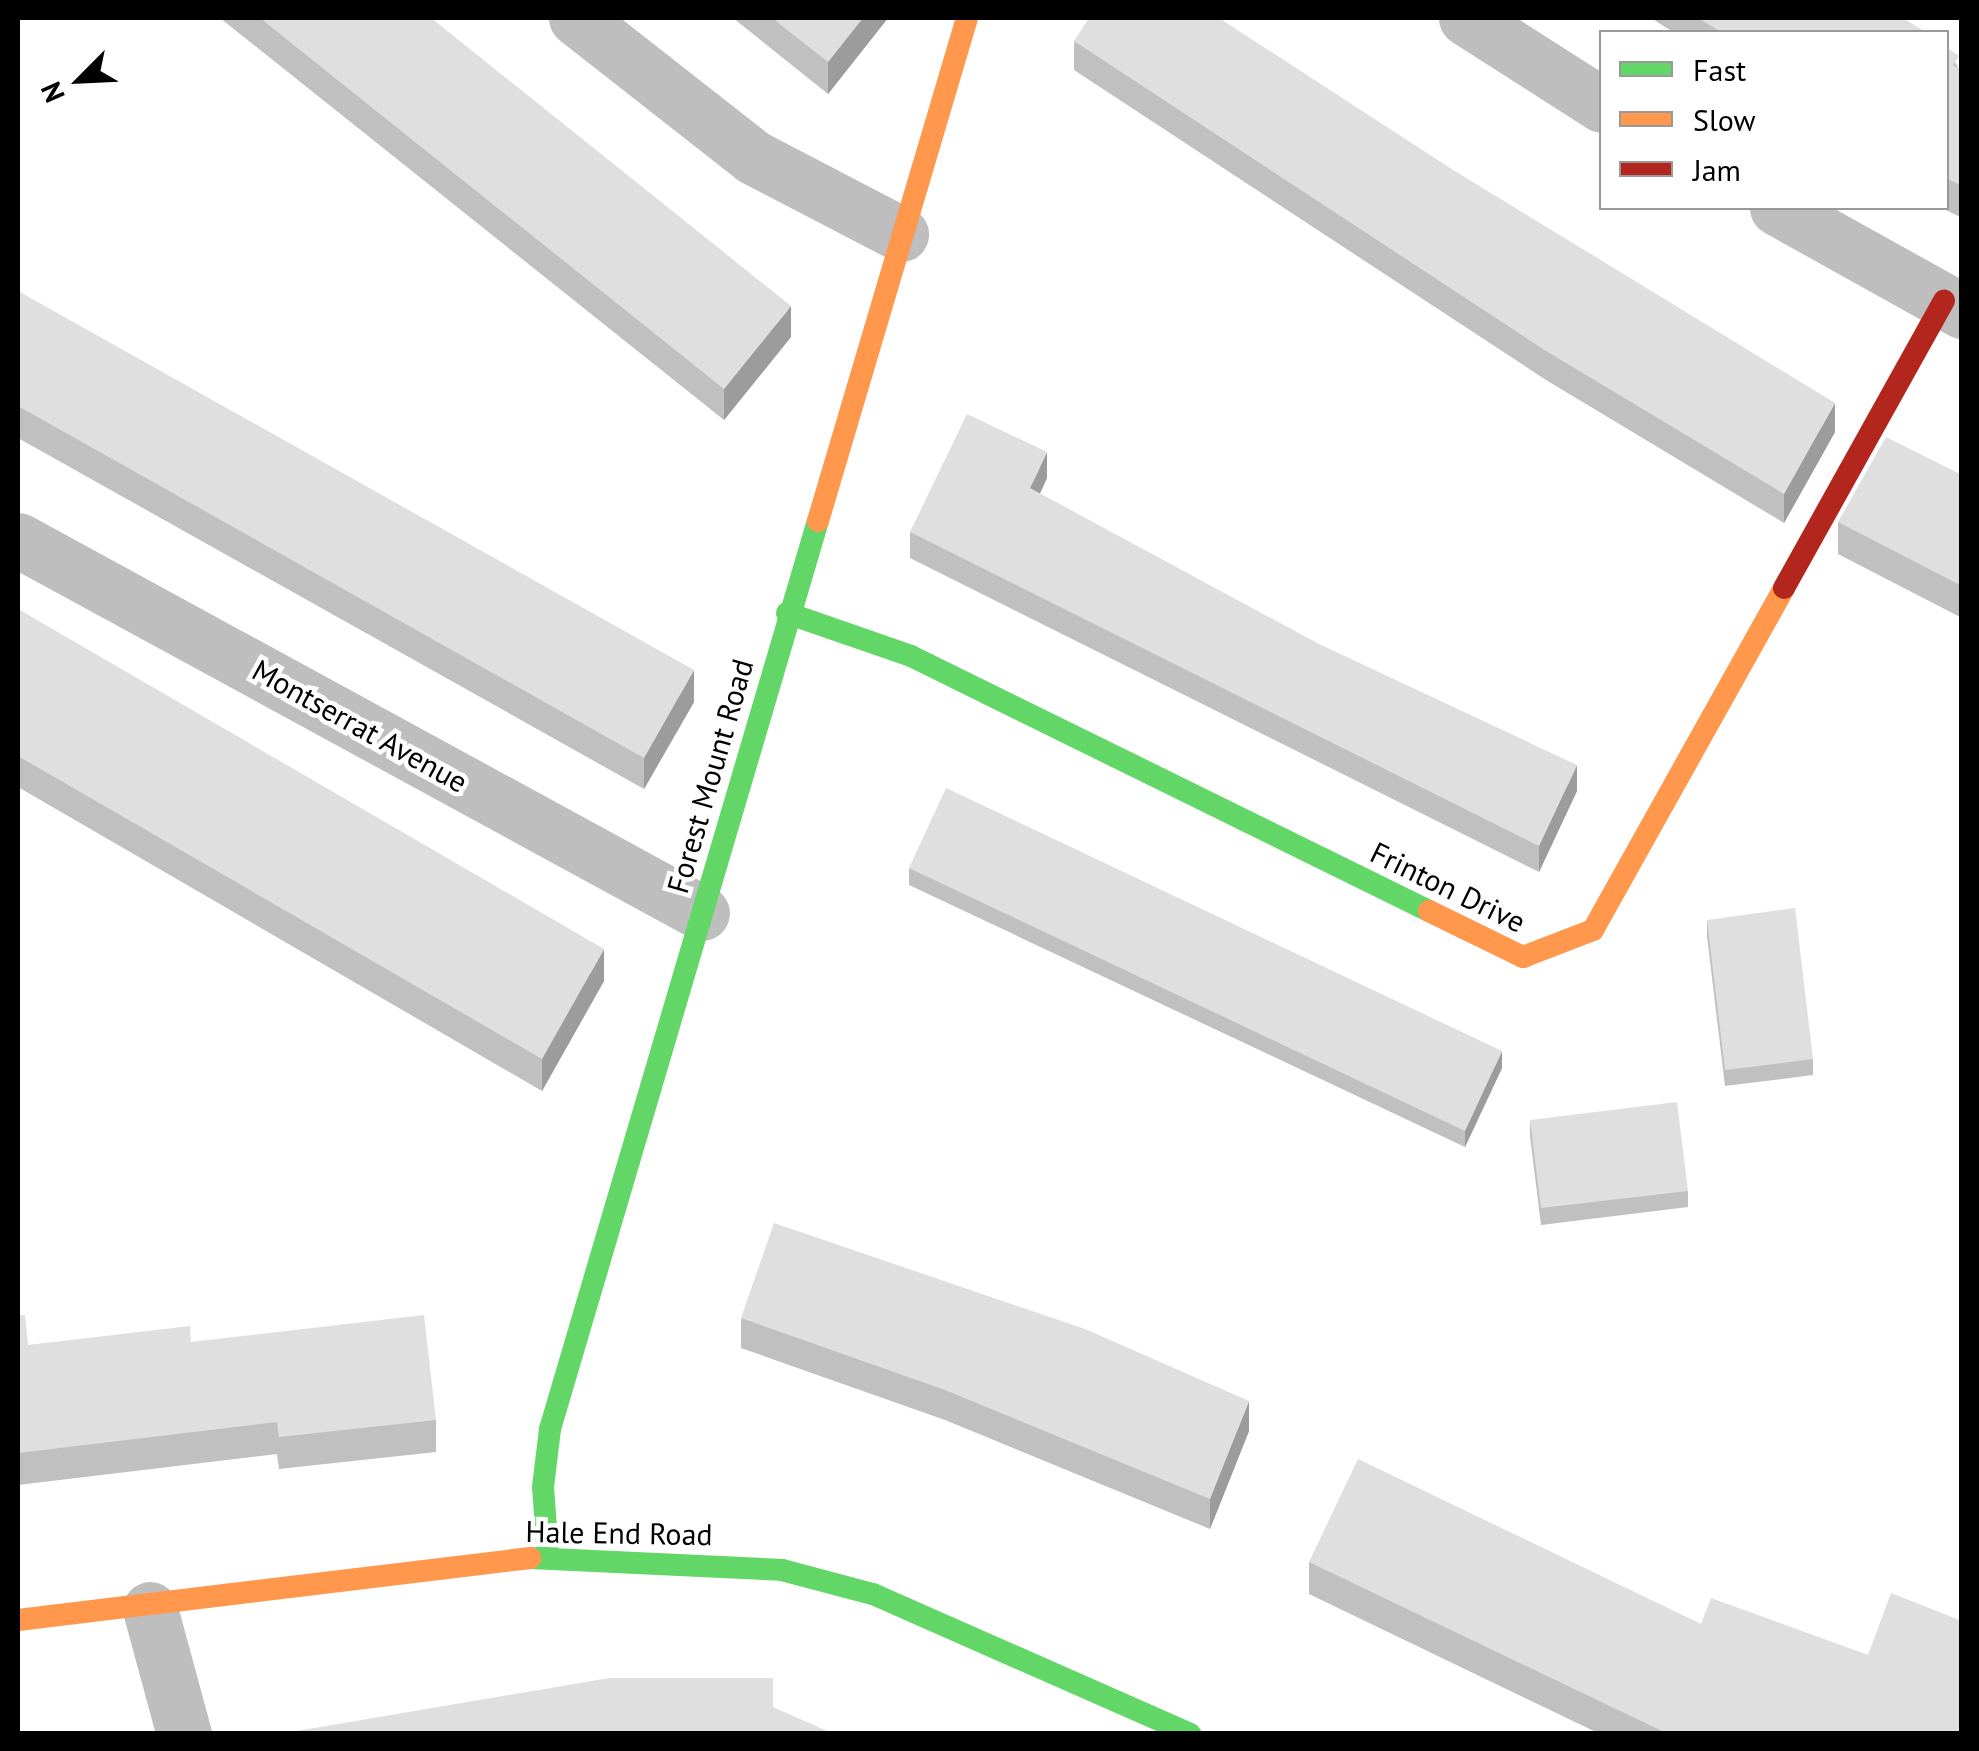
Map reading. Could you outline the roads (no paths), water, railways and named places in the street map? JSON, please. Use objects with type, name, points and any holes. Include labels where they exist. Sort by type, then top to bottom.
[{"type":"street","points":[[576,18],[753,157],[902,234]]},
{"type":"street","name":"Forest Mount Road","points":[[548,1556],[544,1487],[550,1428],[787,613],[967,18]]},
{"type":"street","points":[[1466,18],[1599,103]]},
{"type":"street","points":[[1781,210],[1953,306]]},
{"type":"street","name":"Frinton Drive","points":[[787,613],[911,656],[1523,957],[1593,930],[1953,306]]},
{"type":"street","name":"Montserrat Avenue","points":[[18,540],[702,913]]},
{"type":"street","name":"Hale End Road","points":[[18,1620],[150,1609],[548,1556],[782,1570],[873,1594],[1191,1734]]},
{"type":"street","points":[[150,1609],[184,1734]]}]
